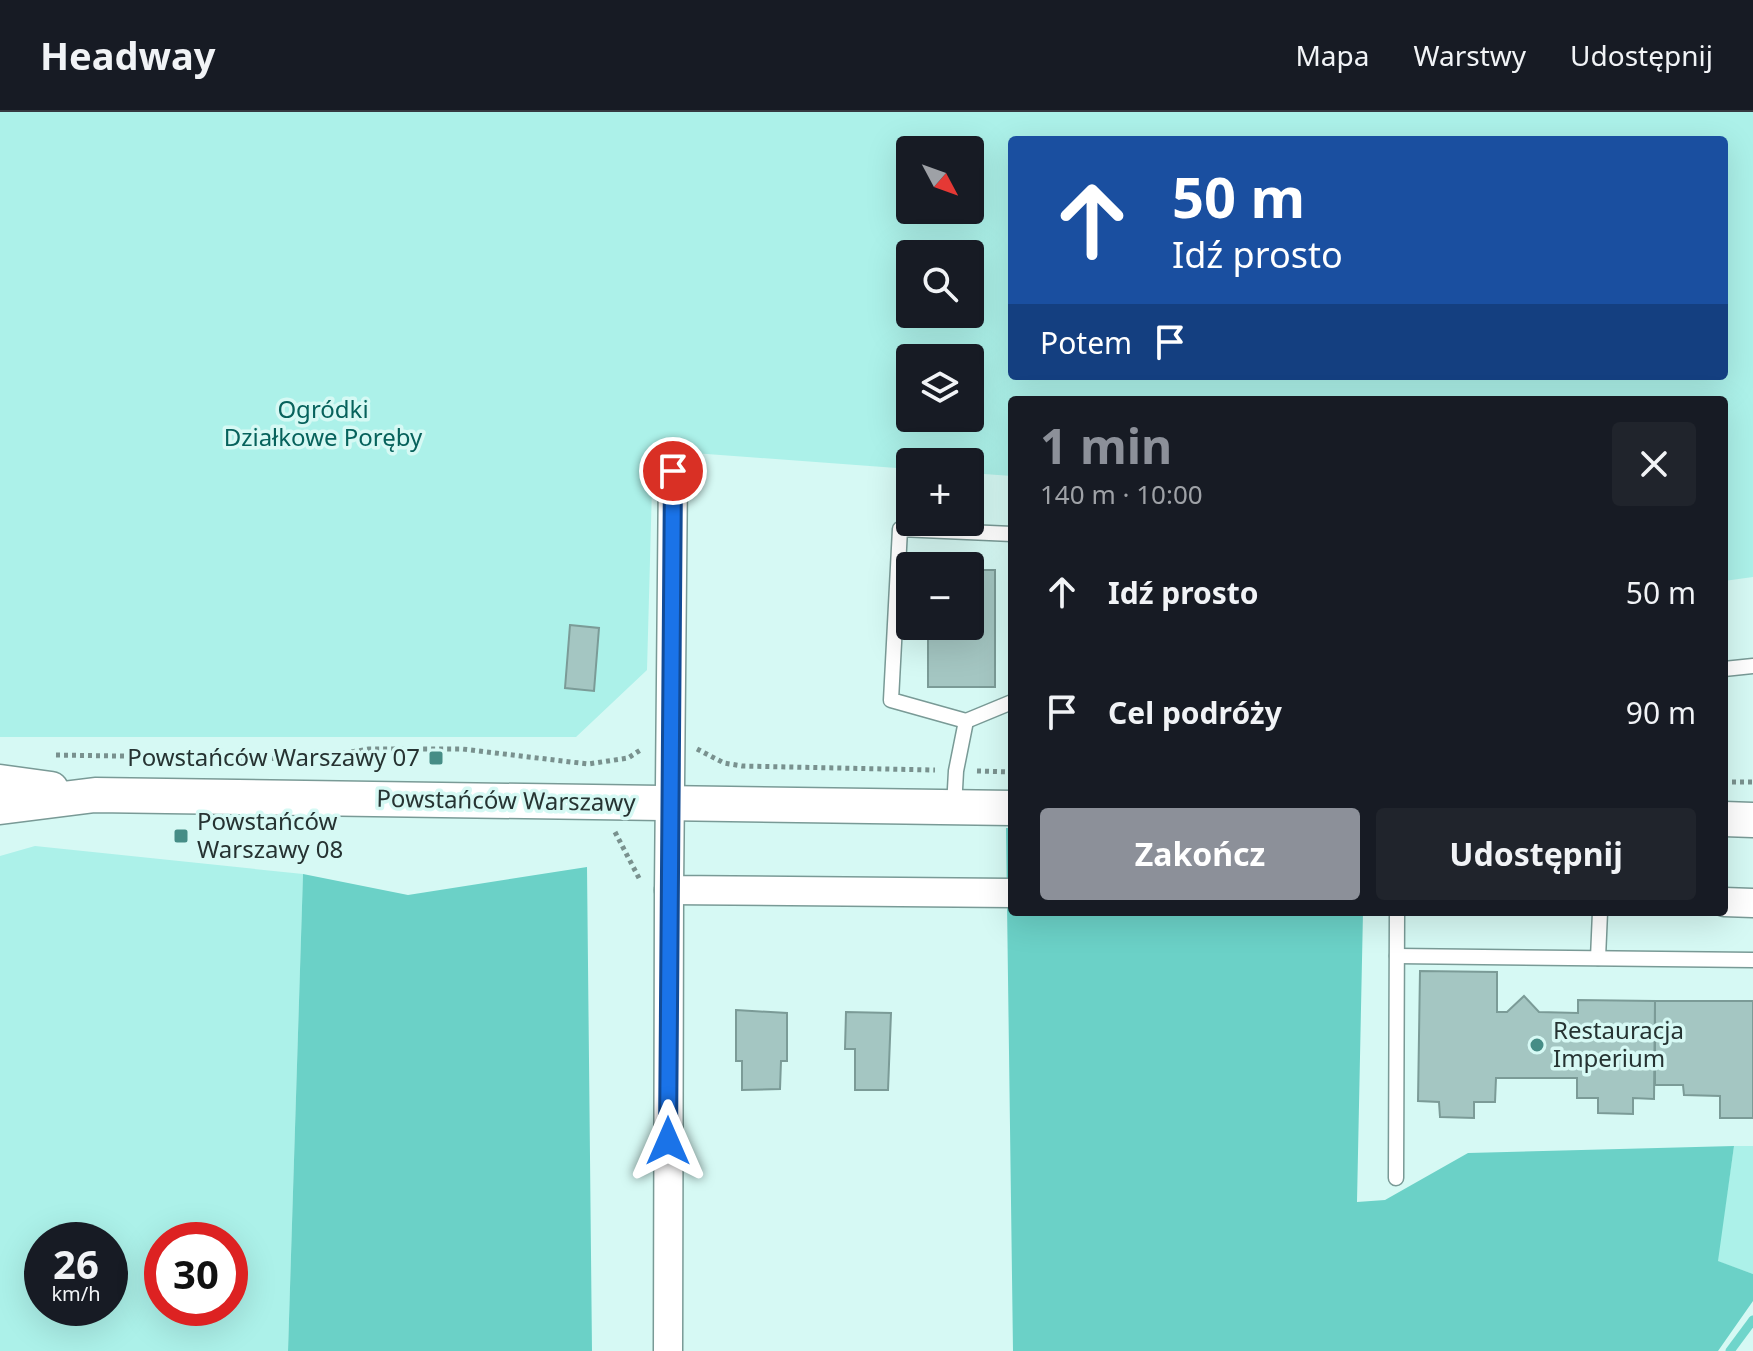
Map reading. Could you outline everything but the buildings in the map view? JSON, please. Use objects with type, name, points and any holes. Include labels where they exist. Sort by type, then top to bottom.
[{"type":"street","points":[[668,1351],[668,895],[673,471]]},
{"type":"street","name":"Powstańców Warszawy","points":[[0,782],[95,795],[1008,808]]},
{"type":"street","name":"Powstańców Warszawy","points":[[0,807],[95,795]]},
{"type":"street","points":[[1728,819],[1753,820]]},
{"type":"street","points":[[668,895],[1008,893]]},
{"type":"street","points":[[1728,902],[1753,903]]},
{"type":"lane","points":[[1008,534],[900,529],[891,700],[966,721],[1008,704]]},
{"type":"lane","points":[[1728,669],[1753,666]]},
{"type":"lane","points":[[954,807],[956,771],[966,721]]},
{"type":"lane","points":[[1396,1178],[1397,916]]},
{"type":"lane","points":[[1598,958],[1600,916]]},
{"type":"lane","points":[[1397,956],[1753,960]]},
{"type":"path","points":[[46,755],[310,759],[369,749],[462,749],[588,764],[628,758],[653,743],[670,743],[688,744],[724,763],[742,766],[1008,772]]},
{"type":"path","points":[[1728,782],[1753,782]]},
{"type":"path","points":[[609,821],[646,892],[668,895]]},
{"type":"green space","name":"Ogródki Działkowe Poręby","points":[[0,112],[1753,112],[1753,577],[1728,580],[1728,396],[1008,396],[1008,476],[984,474],[984,448],[896,448],[896,468],[653,450],[647,670],[576,737],[0,737]]},
{"type":"green space","points":[[35,846],[303,874],[288,1351],[0,1351],[0,856]]},
{"type":"green space","points":[[1734,1146],[1753,1146],[1753,1274],[1717,1261]]},
{"type":"shaded area","points":[[1006,828],[1008,916],[1363,916],[1357,1202],[1385,1200],[1468,1153],[1734,1146],[1718,1261],[1753,1274],[1753,1301],[1718,1351],[1013,1351]]},
{"type":"shaded area","points":[[587,867],[592,1351],[288,1351],[303,874],[408,895]]},
{"type":"waterway","points":[[1730,1351],[1753,1320]]},
{"type":"place","name":"Powstańców Warszawy 07","points":[[436,758]]},
{"type":"place","name":"Powstańców Warszawy 08","points":[[181,836]]},
{"type":"place","name":"Restauracja Imperium","points":[[1537,1045]]},
{"type":"route","points":[[668,1141],[673,471]]}]
